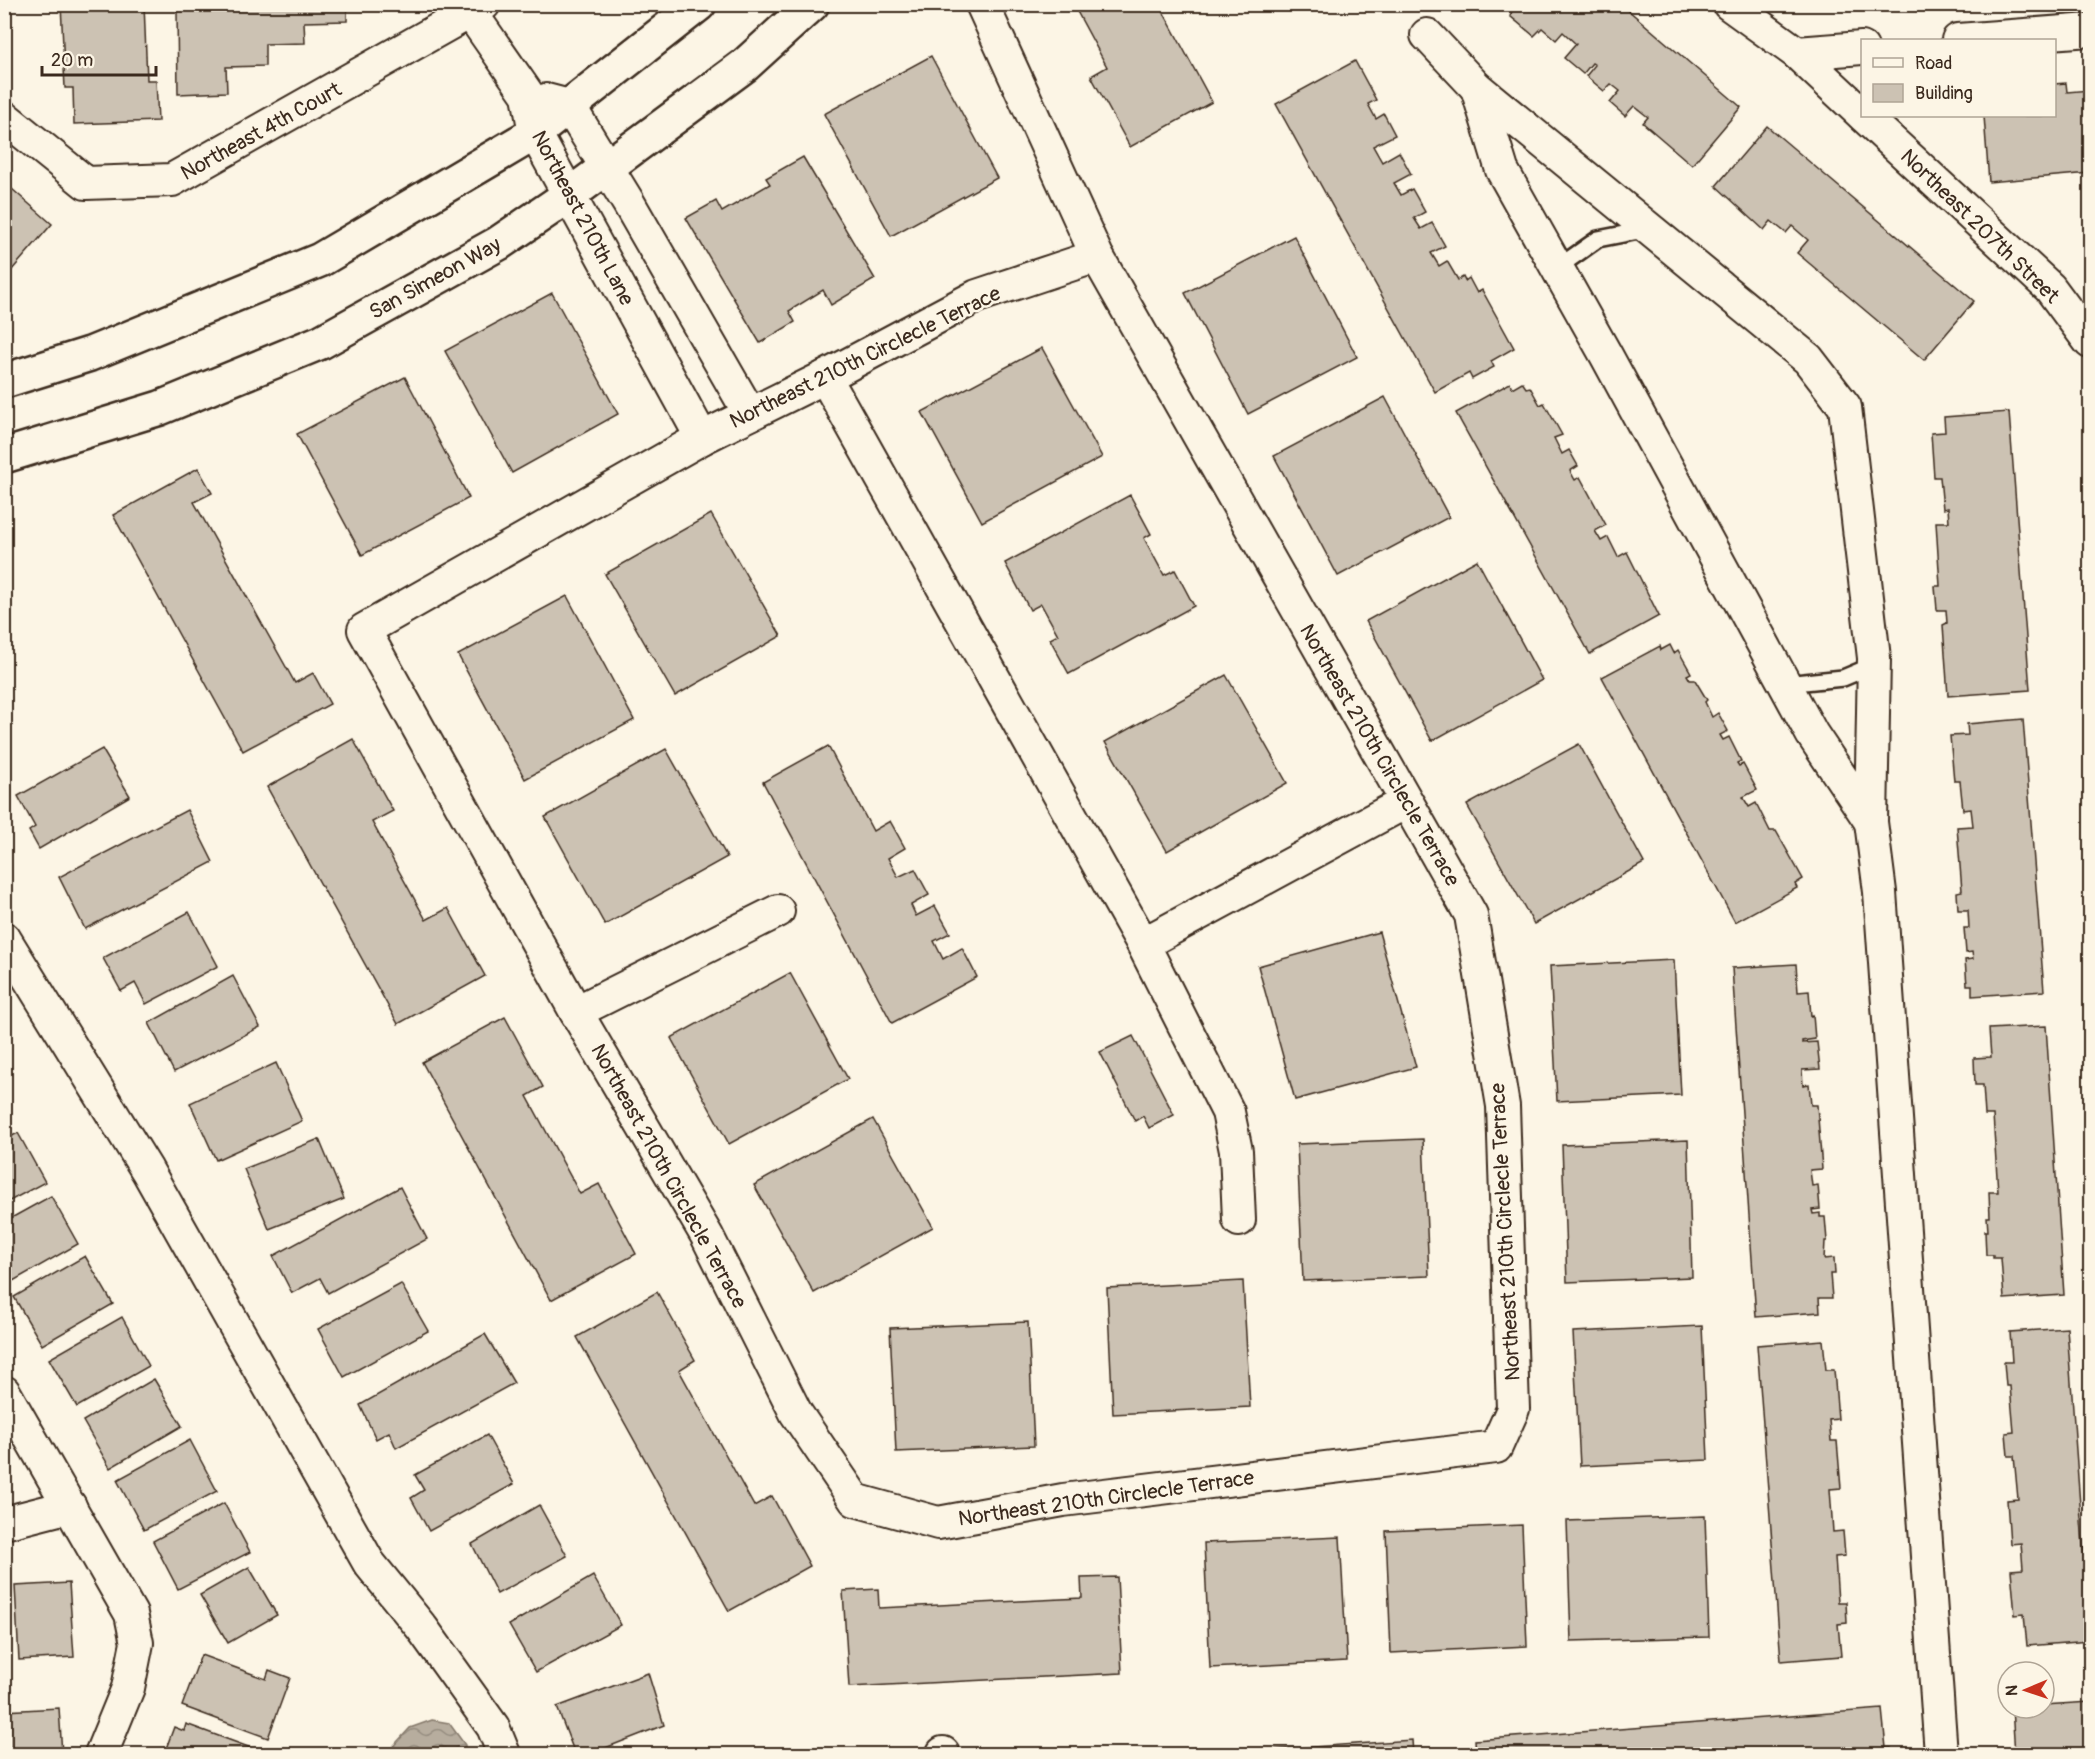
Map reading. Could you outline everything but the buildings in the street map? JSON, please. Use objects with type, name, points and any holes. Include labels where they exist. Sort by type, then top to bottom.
[{"type":"street","points":[[4,381],[90,354],[320,260],[535,133],[699,4]]},
{"type":"street","name":"San Simeon Way","points":[[4,456],[159,408],[321,342],[499,243],[568,196],[744,65],[812,4]]},
{"type":"street","points":[[982,4],[1097,256]]},
{"type":"street","name":"Northeast 207th Street","points":[[1729,4],[1797,53],[1861,113]]},
{"type":"street","points":[[478,9],[528,94]]},
{"type":"street","name":"Northeast 4th Court","points":[[4,117],[86,183],[172,180],[478,9]]},
{"type":"street","points":[[1971,39],[2091,30]]},
{"type":"street","points":[[1427,35],[1477,88],[1808,359],[1845,407],[1874,665],[1871,822],[1880,892],[1941,1755]]},
{"type":"street","points":[[1797,53],[1861,48]]},
{"type":"street","points":[[1477,88],[1502,171],[1812,734],[1871,822]]},
{"type":"street","name":"Northeast 210th Lane","points":[[702,438],[535,133],[528,94],[569,106],[607,167],[750,414]]},
{"type":"street","name":"Northeast 207th Street","points":[[1865,117],[2050,288],[2091,342]]},
{"type":"street","name":"Northeast 210th Circlecle Terrace","points":[[1097,256],[1471,915],[1503,1106],[1513,1409],[1496,1447],[1063,1500],[938,1523],[855,1500],[796,1413],[707,1236],[576,1012],[364,630],[702,438],[825,377],[977,296],[1097,256]]},
{"type":"street","points":[[825,377],[1143,944],[1228,1112],[1236,1151],[1239,1220]]},
{"type":"street","points":[[1143,944],[1406,802]]},
{"type":"street","points":[[576,1012],[778,911]]},
{"type":"street","points":[[4,938],[147,1170],[369,1563],[422,1628],[493,1727],[504,1755]]},
{"type":"street","points":[[4,1392],[131,1614],[137,1643],[128,1688],[101,1755]]},
{"type":"street","points":[[4,1523],[70,1506]]},
{"type":"lane","points":[[1557,268],[1598,239],[1649,229]]},
{"type":"lane","points":[[1785,684],[1843,678],[1874,665]]},
{"type":"water","points":[[432,1720],[449,1723],[465,1745],[465,1754],[386,1754],[410,1728]]}]
